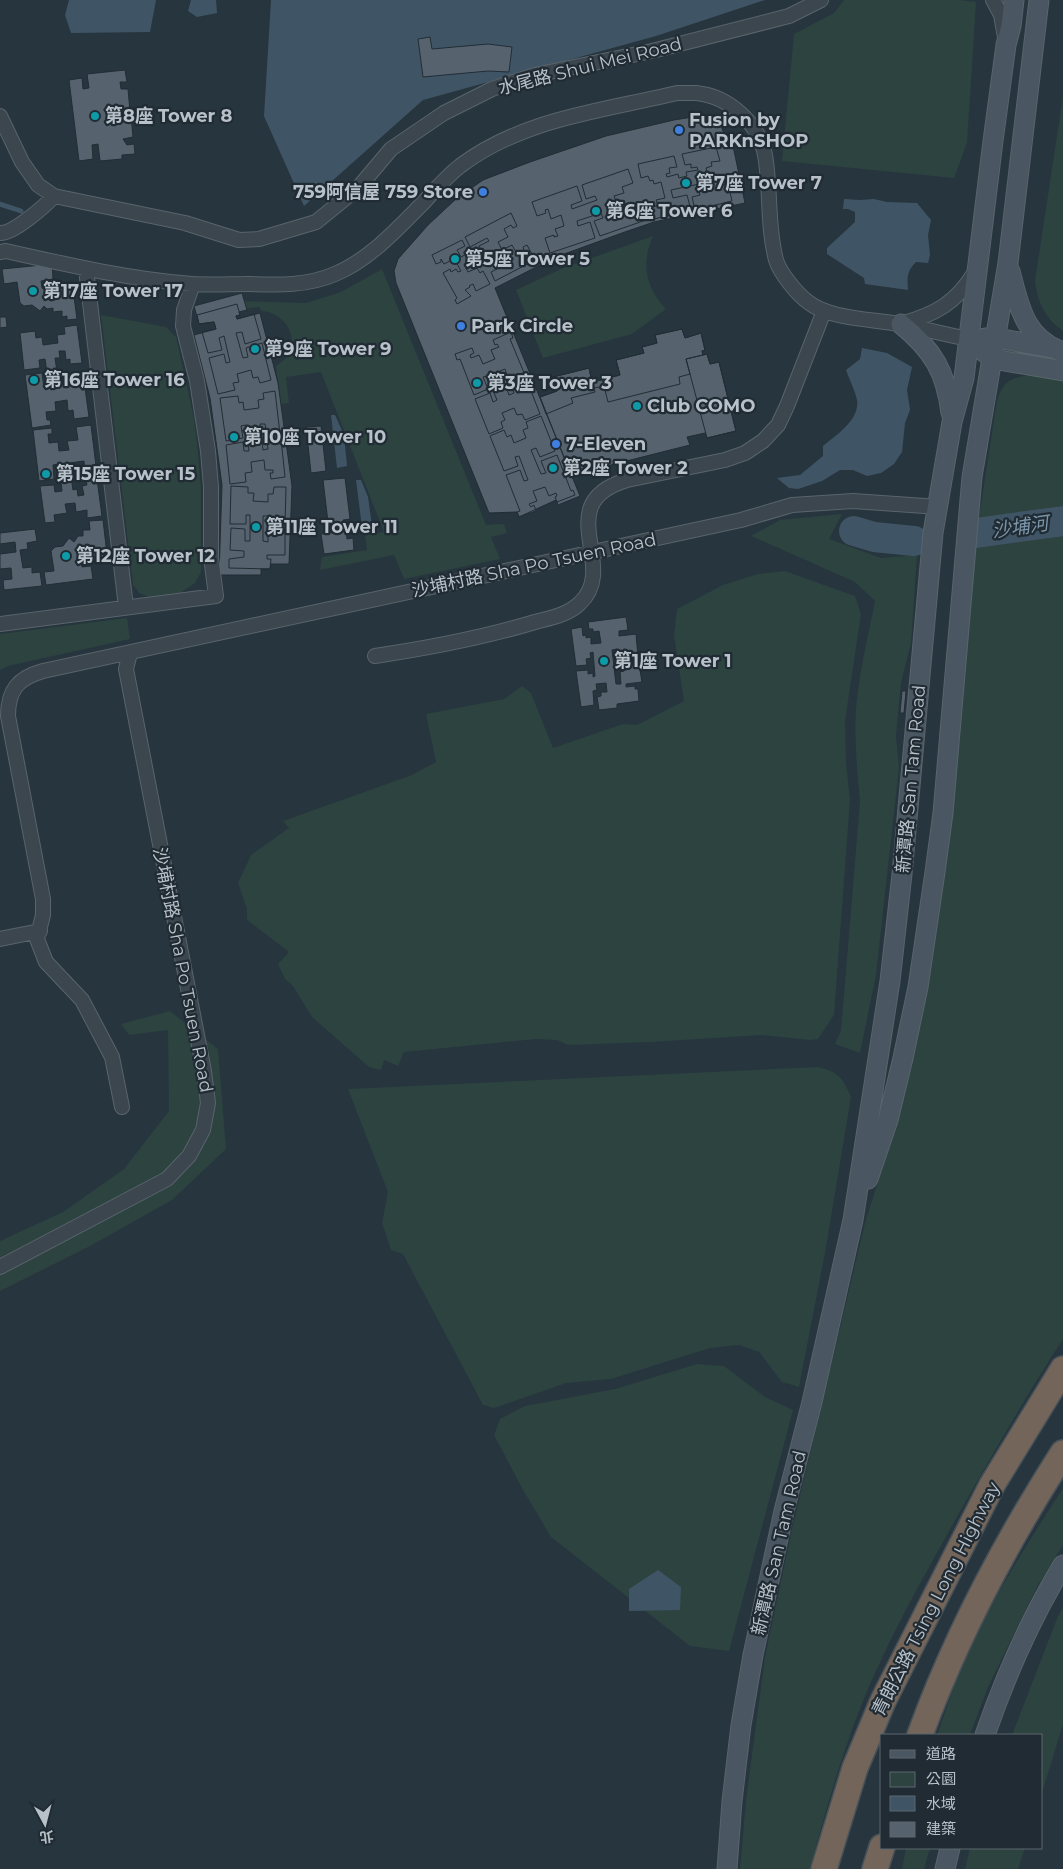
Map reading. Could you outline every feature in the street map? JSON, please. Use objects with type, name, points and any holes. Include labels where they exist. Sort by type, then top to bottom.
[{"type":"highway","name":"青朗公路 Tsing Long Highway","points":[[824,1869],[855,1768],[883,1701],[992,1485],[1063,1369]]},
{"type":"highway","points":[[920,1734],[966,1626],[991,1574],[1032,1501],[1063,1453]]},
{"type":"highway","points":[[875,1869],[881,1849]]},
{"type":"street","name":"水尾路 Shui Mei Road","points":[[50,200],[185,223],[239,240],[259,239],[316,222],[359,187],[391,149],[444,113],[492,89],[536,75],[652,51],[789,16],[821,0]]},
{"type":"street","points":[[993,0],[1001,15],[1006,45]]},
{"type":"street","name":"新潭路 San Tam Road","points":[[727,1869],[732,1801],[753,1655],[782,1519],[812,1402],[853,1220],[890,981],[933,533],[939,507],[952,422],[964,378],[976,269],[1006,45],[1011,26],[1014,0]]},
{"type":"street","name":"新潭路 San Tam Road","points":[[853,1220],[888,1120],[918,987],[943,813],[972,477],[997,338],[1008,262],[1039,0]]},
{"type":"street","points":[[0,252],[6,251],[86,269],[134,277],[193,284],[284,286],[310,282],[334,275],[358,262],[378,246],[459,167],[502,140],[549,122],[677,93],[697,93],[716,98],[733,107],[747,120],[758,136],[765,154],[770,224],[777,262],[796,292],[809,304],[824,311],[900,324],[969,339],[997,338],[1060,351]]},
{"type":"street","points":[[0,116],[22,162],[50,200],[4,233]]},
{"type":"street","points":[[1008,262],[1025,321],[1034,333],[1060,351]]},
{"type":"street","points":[[86,269],[126,607]]},
{"type":"street","points":[[900,324],[927,316],[951,302],[966,286],[976,269]]},
{"type":"street","points":[[0,624],[216,596],[211,557],[211,486],[208,451],[198,390],[183,326],[184,310],[193,284]]},
{"type":"street","points":[[375,656],[440,646],[504,632],[566,613],[581,603],[590,589],[594,572],[588,519],[592,504],[600,492],[613,484],[725,460],[745,453],[763,441],[778,425],[788,406],[824,311]]},
{"type":"street","points":[[900,324],[917,337],[929,350],[944,376],[948,388],[952,422]]},
{"type":"street","points":[[969,339],[993,359],[1063,371]]},
{"type":"street","points":[[939,507],[957,497],[972,477]]},
{"type":"street","name":"沙埔村路 Sha Po Tsuen Road","points":[[122,1107],[112,1057],[82,1000],[46,962],[37,939],[43,915],[43,899],[5,730],[8,704],[12,692],[30,674],[741,520],[792,505],[853,502],[939,507]]},
{"type":"street","name":"沙埔村路 Sha Po Tsuen Road","points":[[0,1267],[167,1179],[189,1156],[203,1130],[208,1103],[204,1071],[126,669],[130,653]]},
{"type":"street","points":[[0,939],[40,930]]},
{"type":"street","points":[[985,1734],[1042,1601],[1063,1565]]},
{"type":"street","points":[[945,1869],[950,1849]]},
{"type":"green space","points":[[844,0],[960,0],[976,2],[967,143],[954,178],[782,161],[794,34],[834,13]]},
{"type":"green space","points":[[1063,96],[1063,331],[1052,322],[1043,310],[1035,281]]},
{"type":"green space","points":[[653,236],[647,256],[647,274],[653,292],[666,309],[632,334],[543,358],[516,290],[561,269]]},
{"type":"green space","points":[[382,269],[486,525],[504,524],[507,533],[491,537],[500,559],[404,579],[394,555],[320,570],[322,557],[367,550],[365,535],[384,532],[321,372],[286,377],[289,403],[281,404],[276,366],[284,360],[290,351],[292,343],[289,330],[281,319],[269,312],[262,311],[259,307],[242,309],[240,301],[306,303],[341,292]]},
{"type":"green space","points":[[101,315],[166,327],[176,337],[194,418],[201,487],[201,572],[195,583],[180,593],[149,597],[139,593],[133,585]]},
{"type":"green space","points":[[1032,374],[1063,379],[1063,506],[979,518],[997,400],[1009,381]]},
{"type":"green space","points":[[842,514],[829,539],[881,558],[917,555],[911,643],[901,683],[896,736],[899,768],[876,975],[860,1053],[835,1044],[841,1031],[860,801],[855,720],[857,695],[875,601],[855,582],[751,536],[780,520]]},
{"type":"green space","points":[[1063,535],[1063,1339],[1009,1426],[958,1515],[909,1604],[870,1683],[841,1762],[810,1869],[740,1869],[746,1800],[765,1657],[792,1529],[865,1223],[897,1121],[928,988],[951,822],[976,547]]},
{"type":"green space","points":[[785,571],[855,596],[861,614],[845,721],[846,762],[850,800],[834,1015],[818,1039],[810,1040],[761,1035],[568,1045],[557,1040],[536,1039],[404,1052],[398,1066],[384,1060],[381,1070],[369,1067],[312,1017],[293,986],[285,979],[278,964],[289,952],[247,920],[247,909],[238,883],[251,855],[289,828],[283,821],[412,775],[436,762],[426,714],[504,699],[522,686],[531,693],[553,748],[623,724],[637,725],[684,701],[674,635],[677,609],[723,585],[758,574]]},
{"type":"green space","points":[[127,618],[130,639],[8,666],[0,670],[0,634]]},
{"type":"green space","points":[[170,1011],[218,1049],[226,1149],[172,1200],[90,1246],[0,1291],[0,1241],[63,1212],[124,1169],[169,1111],[168,1030],[129,1035],[121,1024]]},
{"type":"green space","points":[[818,1067],[831,1071],[843,1080],[851,1097],[825,1253],[799,1387],[782,1382],[759,1352],[739,1345],[710,1348],[611,1379],[566,1383],[494,1408],[483,1405],[403,1254],[391,1250],[382,1223],[388,1192],[348,1089]]},
{"type":"green space","points":[[697,1364],[724,1366],[765,1397],[793,1410],[729,1651],[690,1646],[551,1537],[523,1490],[494,1435],[500,1419],[525,1406],[615,1389]]},
{"type":"green space","points":[[1063,1488],[1063,1545],[1037,1587],[988,1687],[970,1734],[937,1734],[959,1672],[974,1640],[1023,1552]]},
{"type":"green space","points":[[1063,1607],[1063,1724],[1043,1790],[1043,1734],[1012,1734]]},
{"type":"green space","points":[[906,1849],[930,1849],[924,1869],[902,1869]]},
{"type":"green space","points":[[970,1849],[1025,1849],[1018,1869],[965,1869]]},
{"type":"water","points":[[69,0],[156,0],[150,32],[71,33],[65,15]]},
{"type":"water","points":[[191,0],[216,0],[217,13],[197,17],[188,11]]},
{"type":"water","points":[[271,0],[765,0],[656,36],[423,100],[304,206],[264,116]]},
{"type":"water","points":[[844,199],[874,199],[887,202],[917,203],[931,220],[928,235],[930,255],[928,263],[916,262],[913,265],[908,274],[908,290],[865,284],[864,278],[827,254],[827,248],[855,222],[855,212],[843,209]]},
{"type":"water","points":[[862,348],[887,353],[912,367],[907,390],[910,410],[905,423],[902,452],[894,464],[881,473],[867,476],[853,470],[840,470],[822,481],[798,489],[789,488],[777,478],[800,475],[823,456],[823,446],[846,426],[855,414],[857,400],[846,370],[860,359]]},
{"type":"water","points":[[331,415],[335,415],[344,435],[347,466],[337,468]]},
{"type":"water","points":[[356,480],[361,480],[368,497],[372,526],[362,527]]},
{"type":"water","points":[[658,1570],[681,1587],[680,1610],[629,1611],[629,1589]]},
{"type":"building","points":[[430,37],[432,49],[488,44],[512,47],[509,72],[488,71],[423,77],[418,39]]},
{"type":"building","name":"第8座 Tower 8","points":[[125,70],[127,82],[120,82],[121,89],[128,89],[130,111],[116,113],[117,117],[131,115],[133,137],[123,139],[127,145],[134,144],[135,154],[122,155],[122,159],[100,161],[98,144],[92,145],[93,159],[79,161],[69,80],[82,78],[83,89],[89,88],[87,74]]},
{"type":"building","points":[[699,116],[712,117],[720,124],[728,142],[732,141],[745,203],[654,222],[556,257],[495,288],[580,496],[558,505],[556,500],[519,517],[517,512],[489,513],[396,283],[394,271],[398,259],[428,225],[457,198],[483,180],[606,136]]},
{"type":"building","name":"第7座 Tower 7","points":[[716,147],[720,161],[711,162],[712,166],[706,168],[710,183],[719,181],[720,186],[728,184],[732,201],[695,210],[692,197],[700,195],[698,190],[706,189],[704,183],[671,190],[673,198],[687,195],[691,210],[654,219],[651,208],[658,205],[656,200],[665,198],[661,182],[654,184],[653,180],[650,181],[648,176],[641,178],[638,164],[674,156],[677,167],[669,168],[670,173],[666,174],[667,177],[678,174],[679,178],[687,176],[686,172],[698,170],[697,167],[691,168],[691,164],[685,165],[682,154]]},
{"type":"building","name":"第6座 Tower 6","points":[[628,169],[633,183],[622,187],[624,193],[614,196],[618,207],[628,203],[630,208],[641,205],[646,220],[600,236],[594,221],[603,218],[601,213],[577,221],[578,226],[590,222],[595,238],[550,253],[545,238],[554,235],[554,237],[558,236],[555,229],[564,226],[561,215],[551,219],[548,209],[545,210],[546,213],[537,216],[532,202],[577,186],[582,201],[571,205],[572,209],[597,200],[595,196],[586,199],[582,185]]},
{"type":"building","name":"第5座 Tower 5","points":[[511,213],[517,226],[513,228],[511,225],[504,229],[508,237],[498,242],[502,250],[512,245],[517,254],[524,250],[523,247],[527,245],[535,260],[495,281],[491,272],[497,269],[493,263],[502,259],[499,254],[487,261],[485,258],[466,268],[468,272],[477,268],[480,273],[483,271],[490,284],[476,291],[473,284],[469,286],[465,290],[471,296],[457,304],[455,300],[457,298],[443,273],[450,269],[451,272],[456,269],[458,272],[461,271],[456,262],[452,264],[450,261],[444,264],[441,259],[441,262],[436,264],[432,255],[462,240],[465,246],[457,250],[461,257],[472,251],[477,259],[484,255],[479,246],[489,241],[487,238],[470,247],[465,237]]},
{"type":"building","name":"第17座 Tower 17","points":[[52,264],[53,279],[41,281],[42,288],[53,296],[59,295],[58,283],[72,282],[77,319],[67,320],[67,316],[62,317],[62,311],[53,312],[53,308],[47,309],[44,306],[40,311],[32,305],[24,306],[20,303],[17,282],[4,284],[2,269]]},
{"type":"building","points":[[242,293],[247,310],[239,312],[240,315],[236,316],[237,319],[260,313],[278,383],[292,486],[289,564],[271,564],[270,569],[261,569],[261,575],[219,575],[222,485],[210,398],[194,335],[216,329],[214,322],[199,324],[194,306]]},
{"type":"building","name":"第9座 Tower 9","points":[[237,304],[240,315],[236,316],[237,319],[254,314],[261,339],[245,344],[242,332],[236,333],[243,358],[248,357],[246,348],[262,343],[271,380],[260,383],[258,377],[253,378],[251,370],[237,374],[239,382],[233,383],[235,390],[218,394],[209,358],[224,354],[226,363],[230,362],[224,336],[219,338],[222,350],[208,353],[202,332],[216,329],[214,322],[199,324],[197,315]]},
{"type":"building","points":[[0,317],[6,317],[7,327],[0,328]]},
{"type":"building","name":"第16座 Tower 16","points":[[77,325],[82,363],[70,364],[70,359],[66,360],[65,351],[59,351],[60,358],[55,358],[59,385],[68,384],[67,375],[83,373],[89,417],[74,419],[73,410],[68,411],[67,400],[55,402],[56,411],[46,412],[47,420],[50,420],[51,425],[32,428],[25,375],[42,373],[44,388],[49,387],[45,359],[39,360],[40,368],[24,370],[20,333],[35,331],[36,338],[42,337],[43,345],[58,343],[57,335],[65,334],[64,327]]},
{"type":"building","points":[[682,329],[685,338],[701,333],[705,350],[702,351],[703,355],[686,359],[690,374],[679,377],[680,384],[608,402],[604,386],[594,388],[595,392],[571,398],[573,403],[546,414],[540,397],[557,391],[553,377],[589,368],[592,382],[620,375],[616,360],[644,353],[642,347],[657,343],[655,335]]},
{"type":"building","name":"Club COMO","points":[[682,329],[685,338],[701,333],[705,350],[702,351],[703,355],[707,354],[710,364],[719,362],[736,431],[707,438],[705,433],[687,437],[690,445],[571,475],[540,397],[557,391],[553,377],[589,368],[592,382],[620,375],[616,360],[644,353],[642,347],[657,343],[655,335]]},
{"type":"building","name":"第3座 Tower 3","points":[[511,332],[513,338],[510,339],[525,375],[509,381],[505,369],[500,371],[509,395],[514,393],[511,385],[526,378],[540,414],[525,420],[522,414],[517,415],[514,408],[502,413],[505,420],[501,422],[503,428],[489,434],[475,399],[490,393],[493,402],[497,400],[487,376],[483,377],[488,389],[474,395],[460,359],[457,360],[455,354],[472,348],[474,353],[470,355],[471,358],[479,355],[483,364],[495,359],[491,350],[499,347],[497,344],[495,345],[493,340]]},
{"type":"building","points":[[707,354],[710,364],[719,362],[736,431],[707,438],[686,359]]},
{"type":"building","name":"第10座 Tower 10","points":[[275,391],[280,434],[267,436],[265,424],[260,424],[263,450],[268,449],[267,441],[281,439],[285,477],[271,479],[270,473],[273,473],[273,470],[265,470],[264,460],[251,462],[252,472],[245,473],[246,482],[230,484],[226,445],[243,442],[244,451],[249,451],[246,425],[241,426],[243,438],[226,441],[220,398],[238,396],[239,403],[243,402],[244,410],[259,408],[258,400],[264,399],[263,393]]},
{"type":"building","name":"第2座 Tower 2","points":[[541,416],[555,451],[540,457],[536,448],[531,450],[541,474],[546,473],[541,461],[557,455],[571,491],[573,490],[575,495],[557,502],[556,493],[549,496],[545,487],[533,491],[537,501],[529,504],[531,507],[534,505],[536,511],[519,517],[517,512],[520,511],[506,475],[520,470],[524,481],[528,480],[519,456],[515,457],[518,466],[504,471],[490,436],[504,430],[507,437],[511,435],[514,443],[526,438],[523,430],[528,428],[526,422]]},
{"type":"building","name":"第15座 Tower 15","points":[[91,425],[97,474],[85,475],[84,461],[69,463],[73,490],[77,489],[78,496],[84,495],[82,486],[87,485],[86,481],[97,479],[102,516],[87,518],[87,510],[76,512],[75,503],[65,504],[67,513],[54,515],[55,522],[45,523],[40,486],[54,485],[55,492],[62,491],[59,464],[53,465],[54,479],[39,481],[33,430],[52,428],[52,434],[48,434],[49,443],[58,442],[59,451],[69,450],[67,441],[78,440],[76,427]]},
{"type":"building","points":[[321,426],[326,471],[311,473],[306,427]]},
{"type":"building","points":[[345,478],[350,519],[343,520],[344,529],[334,530],[334,521],[328,522],[323,480]]},
{"type":"building","name":"第11座 Tower 11","points":[[231,486],[248,487],[248,493],[254,493],[253,501],[268,502],[268,494],[273,494],[274,487],[286,487],[285,525],[269,525],[269,516],[263,516],[263,541],[268,542],[268,529],[285,530],[285,555],[267,555],[267,559],[271,559],[270,569],[229,568],[229,559],[244,557],[244,551],[230,550],[231,528],[245,529],[245,541],[250,541],[250,515],[246,515],[246,524],[230,524]]},
{"type":"building","name":"第12座 Tower 12","points":[[103,520],[108,563],[97,565],[96,560],[93,560],[92,550],[80,552],[82,567],[91,566],[93,579],[46,585],[44,572],[54,571],[51,551],[55,547],[63,546],[69,538],[74,542],[78,536],[83,536],[83,530],[90,530],[89,521]]},
{"type":"building","points":[[35,529],[37,541],[27,543],[28,549],[20,550],[23,568],[32,567],[32,573],[40,572],[42,586],[4,590],[3,580],[12,579],[11,568],[0,569],[0,554],[16,552],[15,542],[0,544],[0,533]]},
{"type":"building","points":[[346,531],[347,539],[353,538],[354,550],[324,554],[321,534]]},
{"type":"building","name":"第1座 Tower 1","points":[[626,617],[628,630],[619,631],[619,636],[636,634],[638,657],[622,659],[622,656],[618,656],[617,649],[612,650],[616,684],[621,684],[620,672],[624,671],[623,666],[639,664],[642,682],[626,684],[626,687],[635,686],[635,689],[638,689],[639,701],[617,704],[617,708],[599,710],[597,697],[601,696],[601,692],[607,692],[606,683],[596,684],[597,690],[593,691],[594,705],[581,707],[576,671],[588,670],[588,674],[593,673],[593,677],[595,676],[593,652],[590,653],[591,658],[586,659],[587,665],[576,666],[571,629],[582,627],[583,636],[586,635],[586,638],[591,637],[591,644],[601,643],[599,631],[593,632],[593,629],[589,629],[588,622]]},
{"type":"building","points":[[902,691],[906,691],[904,713],[900,713]]},
{"type":"waterway","points":[[0,204],[21,211]]},
{"type":"waterway","name":"沙埔河","points":[[976,533],[1063,521]]},
{"type":"waterway","name":"沙埔河","points":[[854,531],[874,537],[914,541]]},
{"type":"place","name":"第8座 Tower 8","points":[[95,116]]},
{"type":"place","name":"Fusion by PARKnSHOP","points":[[679,130]]},
{"type":"place","name":"第7座 Tower 7","points":[[686,183]]},
{"type":"place","name":"759阿信屋 759 Store","points":[[483,192]]},
{"type":"place","name":"第6座 Tower 6","points":[[596,211]]},
{"type":"place","name":"第5座 Tower 5","points":[[455,259]]},
{"type":"place","name":"第17座 Tower 17","points":[[33,291]]},
{"type":"place","name":"Park Circle","points":[[461,326]]},
{"type":"place","name":"第9座 Tower 9","points":[[255,349]]},
{"type":"place","name":"第16座 Tower 16","points":[[34,380]]},
{"type":"place","name":"第3座 Tower 3","points":[[477,383]]},
{"type":"place","name":"Club COMO","points":[[637,406]]},
{"type":"place","name":"第10座 Tower 10","points":[[234,437]]},
{"type":"place","name":"7-Eleven","points":[[556,444]]},
{"type":"place","name":"第2座 Tower 2","points":[[553,468]]},
{"type":"place","name":"第15座 Tower 15","points":[[46,474]]},
{"type":"place","name":"第11座 Tower 11","points":[[256,527]]},
{"type":"place","name":"第12座 Tower 12","points":[[66,556]]},
{"type":"place","name":"第1座 Tower 1","points":[[604,661]]}]
